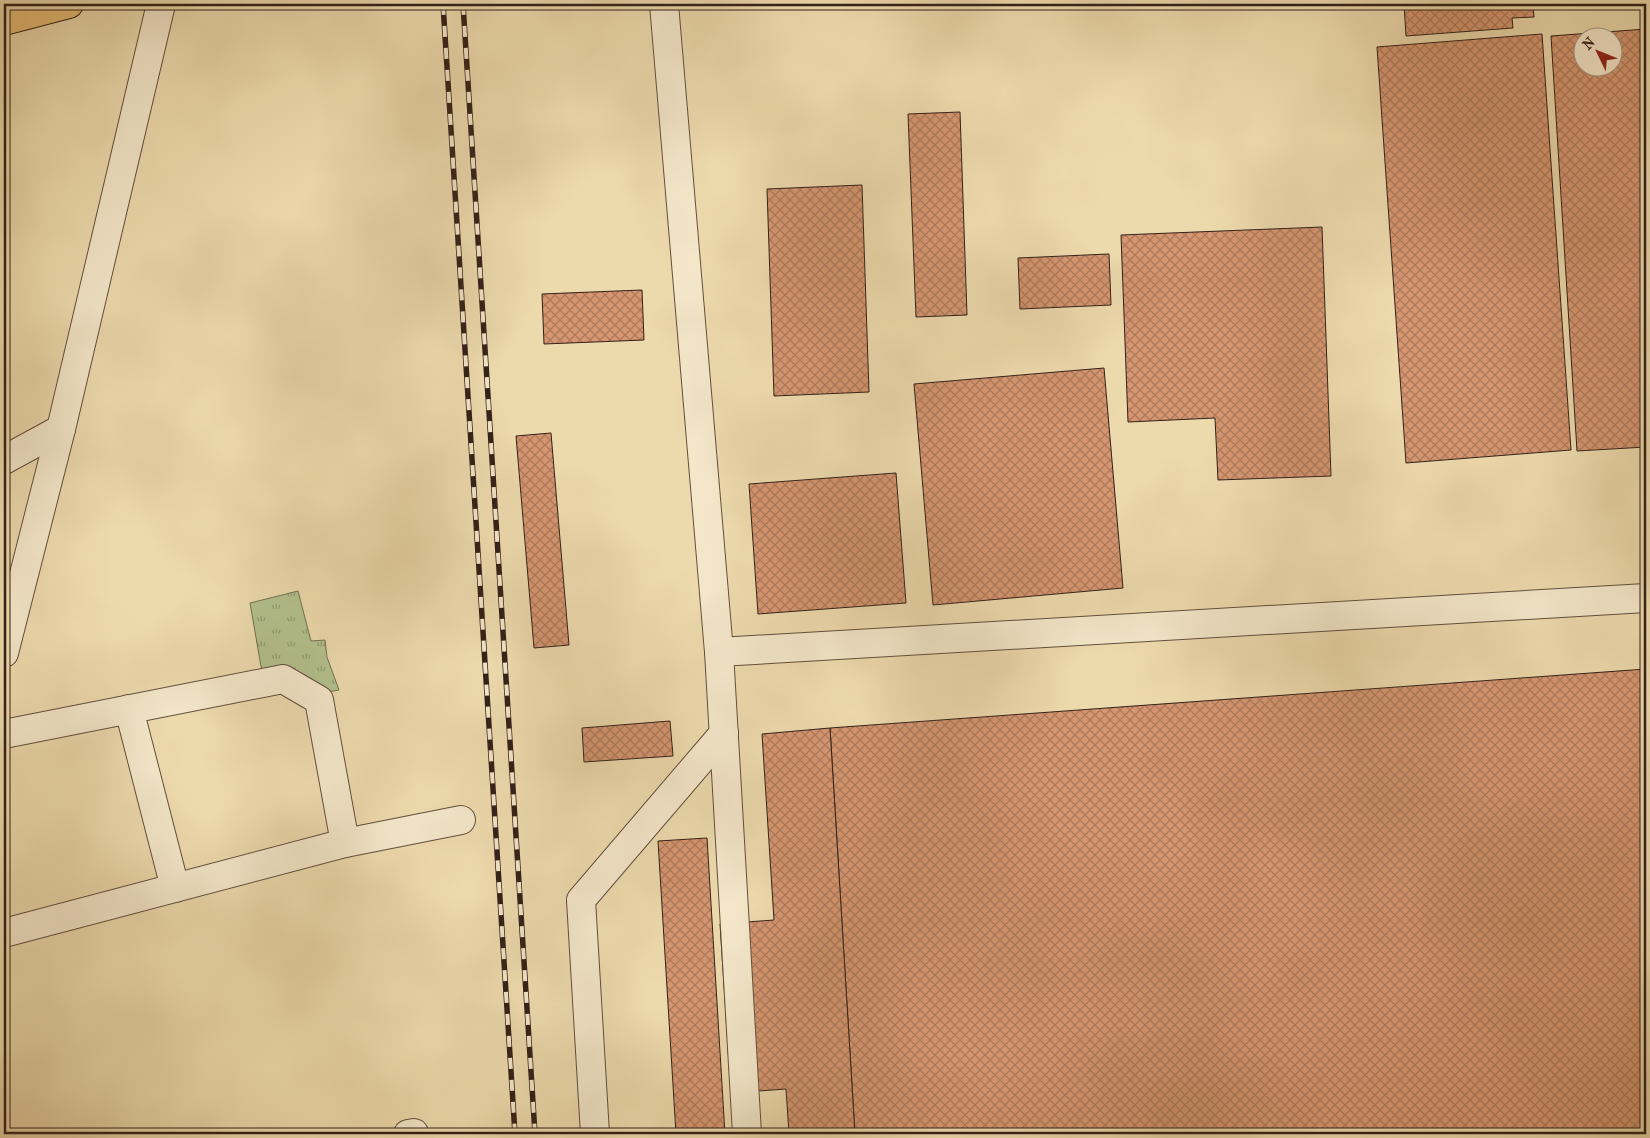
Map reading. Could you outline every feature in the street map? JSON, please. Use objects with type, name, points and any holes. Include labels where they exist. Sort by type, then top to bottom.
[{"type":"main road","points":[[4,21],[69,4]]},
{"type":"street","points":[[4,652],[61,429],[161,4]]},
{"type":"street","points":[[664,4],[719,652],[748,1134]]},
{"type":"street","points":[[4,460],[61,429]]},
{"type":"street","points":[[719,652],[1646,598]]},
{"type":"street","points":[[4,734],[283,679],[318,700],[345,843]]},
{"type":"street","points":[[129,709],[175,888]]},
{"type":"street","points":[[595,1134],[581,900],[724,733]]},
{"type":"street","points":[[4,933],[345,843],[461,820]]},
{"type":"street","points":[[408,1134],[414,1134]]},
{"type":"green space","points":[[298,591],[311,641],[325,640],[327,657],[339,690],[302,697],[262,672],[250,603]]},
{"type":"building","points":[[1404,4],[1533,4],[1534,17],[1512,18],[1513,28],[1406,36]]},
{"type":"building","points":[[1646,29],[1646,447],[1577,451],[1551,36],[1572,34],[1572,78],[1622,78],[1622,31]]},
{"type":"building","points":[[1542,34],[1571,450],[1406,463],[1377,47]]},
{"type":"building","points":[[960,112],[967,315],[916,317],[908,114]]},
{"type":"building","points":[[862,185],[869,392],[774,396],[767,189]]},
{"type":"building","points":[[1322,227],[1331,476],[1218,480],[1215,418],[1128,422],[1121,235]]},
{"type":"building","points":[[1109,254],[1111,305],[1020,309],[1018,258]]},
{"type":"building","points":[[642,290],[644,340],[544,344],[542,294]]},
{"type":"building","points":[[1104,368],[1123,588],[933,605],[914,384]]},
{"type":"building","points":[[551,433],[569,645],[534,648],[516,436]]},
{"type":"building","points":[[896,473],[906,603],[758,614],[749,484]]},
{"type":"building","points":[[1646,669],[1646,1134],[855,1134],[830,728]]},
{"type":"building","points":[[670,721],[673,756],[584,762],[582,728]]},
{"type":"building","points":[[830,728],[855,1134],[789,1134],[786,1089],[731,1093],[720,924],[774,920],[762,734]]},
{"type":"building","points":[[707,838],[725,1134],[676,1134],[658,841]]},
{"type":"railway","points":[[443,4],[515,1134]]},
{"type":"railway","points":[[463,4],[535,1134]]}]
